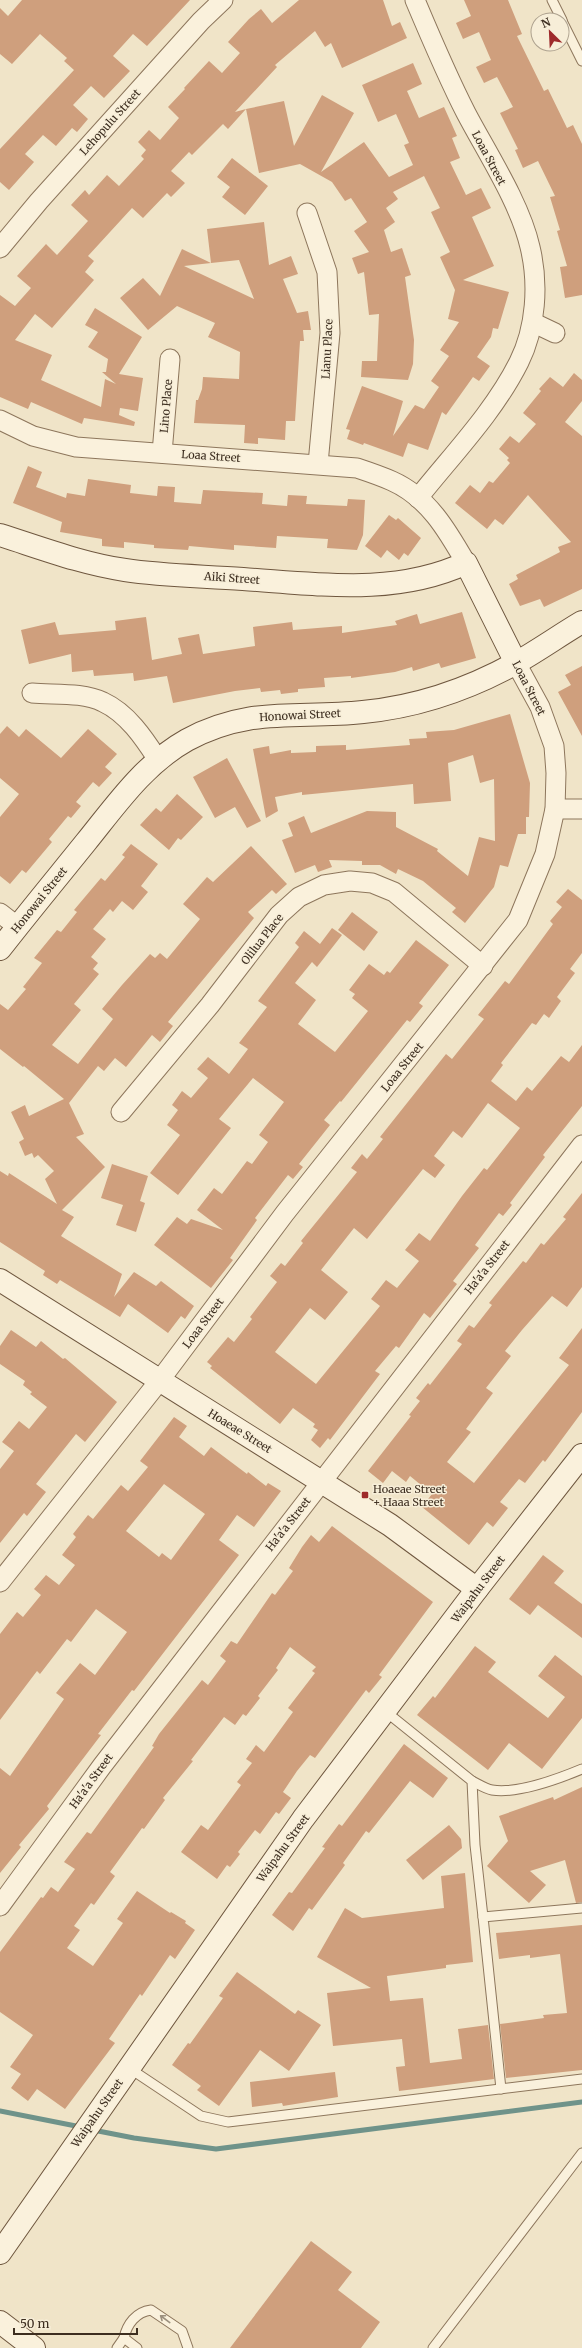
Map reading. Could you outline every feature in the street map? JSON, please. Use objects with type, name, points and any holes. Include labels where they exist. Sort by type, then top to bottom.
[{"type":"street","name":"Lehopulu Street","points":[[0,248],[39,201],[201,20],[223,0]]},
{"type":"street","name":"Loaa Street","points":[[415,0],[439,59],[518,213],[530,247],[534,285],[534,323],[520,361],[498,399],[418,498]]},
{"type":"street","name":"Lianu Place","points":[[307,213],[327,272],[330,333],[318,464]]},
{"type":"street","points":[[534,323],[555,333]]},
{"type":"street","name":"Lino Place","points":[[162,453],[170,359]]},
{"type":"street","name":"Loaa Street","points":[[0,420],[33,436],[76,447],[357,468],[393,481],[418,498],[432,511],[447,531],[466,563],[540,707],[554,746],[555,809],[545,854],[518,920],[483,966],[285,1213],[160,1380],[0,1582]]},
{"type":"street","name":"Aiki Street","points":[[0,535],[65,555],[124,570],[352,586],[414,580],[443,573],[466,563]]},
{"type":"street","name":"Honowai Street","points":[[0,949],[131,786],[158,760],[186,741],[213,728],[238,720],[270,714],[363,712],[438,696],[477,682],[516,662],[582,622]]},
{"type":"street","points":[[32,693],[83,696],[103,701],[124,716],[147,742],[158,760]]},
{"type":"street","points":[[555,809],[582,810]]},
{"type":"street","name":"Olilua Place","points":[[121,1112],[210,1005],[279,915],[299,897],[324,885],[358,882],[372,883],[394,892],[483,966]]},
{"type":"street","points":[[0,913],[18,927]]},
{"type":"street","name":"Ha'a'a Street","points":[[0,1906],[102,1766],[320,1482],[582,1145]]},
{"type":"street","name":"Hoaeae Street","points":[[0,1280],[390,1525],[477,1589]]},
{"type":"street","name":"Waipahu Street","points":[[0,2253],[94,2116],[303,1819],[477,1589],[582,1455]]},
{"type":"street","points":[[0,2322],[34,2348]]},
{"type":"lane","points":[[552,0],[558,12]]},
{"type":"lane","points":[[570,36],[582,61]]},
{"type":"lane","points":[[385,1711],[472,1781],[491,1790],[510,1790],[562,1777],[582,1769]]},
{"type":"lane","points":[[472,1781],[475,1845],[501,2089]]},
{"type":"lane","points":[[483,1917],[582,1908]]},
{"type":"lane","points":[[128,2068],[201,2116],[228,2122],[582,2079]]},
{"type":"lane","points":[[433,2348],[582,2153]]},
{"type":"lane","points":[[117,2348],[124,2338],[126,2328],[136,2316],[151,2310],[182,2332],[188,2348]]},
{"type":"lane","points":[[124,2338],[137,2348]]},
{"type":"building","points":[[22,0],[190,0],[147,46],[133,34],[113,56],[130,71],[104,98],[91,86],[73,105],[88,119],[77,132],[72,128],[56,146],[43,135],[25,154],[34,162],[9,190],[0,182],[0,149],[74,70],[64,61],[67,58],[40,34],[12,64],[0,54],[0,8],[8,16]]},
{"type":"building","points":[[299,0],[383,0],[392,26],[400,22],[407,38],[342,68],[331,43],[325,47],[315,31],[275,65],[277,67],[235,112],[246,109],[228,129],[223,124],[192,155],[189,152],[171,171],[185,183],[171,197],[167,193],[143,218],[132,208],[88,256],[94,261],[85,272],[94,280],[52,328],[35,314],[15,340],[52,355],[41,380],[101,407],[105,379],[116,384],[102,372],[106,372],[108,359],[88,347],[98,332],[85,325],[95,308],[142,337],[119,374],[143,378],[138,411],[120,408],[119,415],[135,422],[134,426],[84,418],[82,424],[31,402],[28,409],[0,397],[0,295],[15,306],[31,288],[17,276],[46,244],[57,255],[88,221],[71,205],[85,190],[89,195],[107,175],[119,186],[144,159],[141,156],[146,150],[138,142],[149,130],[160,140],[179,118],[168,107],[185,89],[184,88],[209,61],[222,73],[240,53],[228,42],[249,19],[261,9],[272,23]]},
{"type":"building","points":[[464,0],[508,0],[522,34],[517,36],[544,91],[548,89],[567,128],[573,125],[582,144],[582,295],[565,298],[560,267],[567,266],[557,231],[560,230],[550,197],[555,196],[538,161],[523,168],[515,150],[518,149],[500,113],[513,107],[497,77],[484,83],[476,67],[491,60],[479,32],[463,39],[456,23],[471,16]]},
{"type":"building","points":[[413,63],[422,84],[407,91],[419,118],[444,107],[457,136],[452,138],[460,158],[450,162],[466,195],[481,188],[491,208],[472,217],[494,266],[463,280],[509,292],[498,329],[493,328],[491,337],[477,357],[490,366],[479,381],[473,377],[446,415],[442,412],[428,450],[408,443],[403,457],[364,443],[363,445],[347,439],[350,430],[346,429],[362,386],[403,401],[393,436],[415,405],[424,409],[439,387],[431,381],[449,356],[440,350],[459,322],[448,319],[455,290],[440,257],[450,252],[431,212],[440,208],[424,176],[393,192],[398,199],[386,208],[395,222],[384,230],[391,252],[402,248],[411,275],[405,277],[414,340],[413,364],[408,380],[361,377],[362,361],[377,361],[379,314],[369,315],[364,272],[358,274],[352,258],[369,252],[354,231],[367,222],[351,198],[345,201],[332,182],[300,164],[259,173],[246,109],[284,101],[294,146],[322,95],[354,113],[321,172],[364,142],[389,177],[413,165],[404,145],[409,143],[396,114],[378,122],[362,85]]},
{"type":"building","points":[[232,158],[268,186],[245,215],[222,197],[230,187],[217,177]]},
{"type":"building","points":[[264,222],[269,265],[291,256],[298,274],[283,279],[297,313],[308,311],[311,330],[303,330],[304,341],[300,341],[295,421],[286,421],[285,440],[258,438],[258,444],[244,443],[245,425],[194,423],[196,400],[198,400],[202,389],[203,377],[239,379],[240,352],[208,337],[215,323],[177,306],[148,330],[120,298],[143,278],[160,296],[182,249],[211,263],[207,229]],"holes":[[[239,260],[254,299],[184,266],[211,263]]]},
{"type":"building","points":[[574,373],[582,380],[582,401],[565,422],[582,436],[582,589],[544,607],[540,599],[520,606],[509,584],[518,579],[516,575],[560,552],[558,547],[571,542],[528,495],[503,525],[495,519],[487,529],[455,503],[470,485],[480,493],[489,481],[493,483],[510,463],[507,460],[509,458],[499,449],[510,436],[519,443],[536,424],[523,413],[541,391],[539,389],[550,377],[563,387]]},
{"type":"building","points":[[28,466],[42,472],[36,487],[66,498],[67,493],[85,496],[88,479],[131,485],[130,493],[157,496],[158,486],[175,487],[174,502],[201,504],[203,490],[263,493],[262,504],[287,506],[288,495],[307,496],[306,504],[347,506],[348,499],[365,500],[363,535],[357,550],[327,548],[328,539],[277,536],[276,548],[234,545],[234,550],[189,546],[188,550],[154,548],[154,545],[124,542],[124,548],[102,546],[102,539],[60,532],[62,522],[13,503]]},
{"type":"building","points":[[389,515],[396,520],[398,518],[421,538],[408,556],[404,553],[399,560],[387,550],[381,558],[365,546]]},
{"type":"building","points":[[462,612],[476,658],[441,668],[439,663],[413,671],[412,667],[395,672],[351,678],[351,676],[324,678],[325,687],[298,689],[298,692],[281,694],[280,690],[261,692],[260,688],[235,691],[173,703],[167,676],[134,681],[133,673],[94,676],[93,670],[72,672],[71,654],[29,664],[21,630],[55,622],[59,635],[116,630],[115,621],[146,617],[152,660],[182,654],[178,638],[199,634],[203,654],[255,646],[253,627],[292,622],[293,630],[342,626],[342,633],[397,625],[395,621],[417,614],[420,624]]},
{"type":"building","points":[[582,666],[582,736],[558,692],[571,685],[565,675]]},
{"type":"building","points":[[510,714],[530,783],[529,817],[526,817],[526,834],[518,834],[508,867],[500,865],[494,887],[465,923],[452,912],[456,908],[423,881],[398,869],[396,874],[380,865],[362,865],[362,861],[329,860],[332,867],[318,872],[315,865],[295,873],[282,840],[293,836],[288,823],[304,816],[311,833],[367,811],[396,812],[396,827],[438,849],[437,851],[468,876],[479,837],[495,841],[494,779],[480,783],[473,755],[448,763],[451,801],[414,804],[413,784],[302,795],[302,792],[275,797],[278,811],[266,818],[253,749],[269,746],[270,754],[291,750],[291,753],[316,752],[316,746],[346,745],[346,750],[410,745],[409,739],[427,738],[426,732],[454,730]]},
{"type":"building","points":[[7,726],[19,737],[26,729],[61,758],[88,729],[117,754],[105,767],[112,773],[99,787],[93,782],[76,802],[81,806],[71,818],[68,816],[49,839],[52,842],[26,873],[22,870],[10,884],[0,876],[0,817],[19,794],[0,778],[0,734]]},
{"type":"building","points":[[227,758],[261,821],[247,828],[235,807],[215,818],[193,777]]},
{"type":"building","points":[[177,794],[203,817],[181,840],[178,838],[169,850],[140,825],[156,808],[161,812]]},
{"type":"building","points":[[131,844],[158,864],[141,886],[148,892],[133,910],[122,901],[113,912],[110,909],[93,929],[106,939],[91,957],[98,963],[93,969],[99,974],[74,1004],[81,1010],[52,1045],[78,1064],[113,1019],[102,1009],[122,985],[150,954],[155,958],[160,953],[167,959],[200,919],[183,904],[207,877],[213,882],[251,846],[287,884],[276,894],[272,890],[248,912],[254,918],[168,1022],[173,1026],[160,1042],[152,1035],[126,1067],[115,1058],[104,1071],[98,1066],[69,1103],[84,1134],[76,1137],[105,1167],[62,1210],[74,1217],[61,1236],[122,1274],[114,1297],[134,1272],[156,1286],[161,1281],[194,1306],[185,1319],[181,1316],[168,1333],[128,1304],[120,1317],[60,1280],[57,1284],[43,1275],[45,1271],[0,1242],[0,1171],[8,1176],[9,1173],[57,1204],[45,1179],[54,1171],[38,1155],[34,1158],[32,1153],[25,1156],[19,1142],[24,1139],[11,1112],[25,1105],[29,1116],[64,1099],[24,1066],[23,1067],[0,1049],[0,1004],[8,1010],[26,989],[23,987],[42,963],[34,958],[57,930],[61,932],[77,912],[74,910],[101,878],[105,881],[125,857],[122,855]]},
{"type":"building","points":[[568,889],[582,900],[582,953],[570,969],[575,973],[557,997],[561,1001],[549,1018],[544,1014],[536,1025],[532,1023],[501,1063],[503,1065],[491,1081],[516,1101],[527,1087],[532,1091],[561,1056],[569,1062],[582,1045],[582,1106],[543,1155],[545,1157],[510,1203],[512,1205],[503,1216],[499,1213],[475,1245],[479,1248],[453,1281],[457,1284],[430,1318],[424,1313],[399,1348],[396,1346],[375,1371],[380,1374],[330,1440],[328,1438],[320,1448],[311,1440],[318,1430],[313,1427],[315,1424],[293,1408],[280,1424],[210,1368],[212,1366],[207,1362],[228,1337],[234,1342],[252,1319],[250,1317],[277,1282],[270,1276],[281,1263],[285,1266],[303,1243],[301,1241],[357,1172],[351,1168],[362,1154],[367,1159],[383,1139],[380,1137],[446,1054],[452,1059],[484,1019],[478,1015],[505,981],[509,984],[553,924],[550,921],[562,907],[556,902]],"holes":[[[488,1103],[520,1128],[487,1170],[484,1168],[430,1241],[419,1233],[405,1250],[419,1261],[397,1288],[386,1280],[371,1299],[380,1306],[316,1384],[275,1352],[310,1308],[325,1320],[348,1292],[321,1270],[354,1228],[367,1239],[423,1169],[435,1178],[445,1165],[434,1156],[453,1131],[462,1138]]]},
{"type":"building","points":[[352,912],[378,932],[364,951],[338,930]]},
{"type":"building","points":[[332,928],[342,935],[317,967],[312,962],[295,983],[316,1000],[298,1024],[335,1052],[368,1011],[352,998],[355,994],[349,990],[369,964],[384,975],[387,971],[390,973],[416,940],[449,965],[419,1003],[423,1006],[410,1022],[407,1020],[341,1102],[340,1101],[324,1120],[330,1125],[299,1164],[303,1167],[293,1179],[288,1175],[255,1218],[257,1220],[230,1258],[233,1260],[211,1288],[154,1245],[177,1217],[187,1224],[191,1219],[223,1230],[197,1210],[214,1188],[222,1194],[247,1161],[252,1164],[268,1142],[259,1135],[284,1102],[253,1078],[219,1119],[231,1128],[178,1195],[150,1173],[180,1135],[167,1125],[178,1110],[172,1105],[182,1091],[191,1098],[208,1078],[197,1069],[208,1057],[229,1074],[248,1049],[239,1043],[267,1007],[258,1001],[299,947],[295,943],[304,931],[320,944]]},
{"type":"building","points":[[112,1164],[148,1176],[140,1201],[145,1203],[136,1232],[116,1225],[123,1205],[101,1198]]},
{"type":"building","points":[[582,1193],[582,1287],[567,1307],[552,1296],[505,1351],[511,1356],[486,1388],[493,1393],[466,1429],[471,1432],[447,1462],[474,1483],[569,1365],[559,1358],[582,1328],[582,1412],[545,1462],[543,1460],[525,1483],[519,1479],[500,1502],[508,1508],[493,1527],[487,1522],[469,1545],[422,1507],[432,1494],[410,1476],[406,1482],[392,1471],[383,1483],[368,1471],[411,1416],[409,1415],[420,1401],[416,1398],[428,1383],[430,1385],[462,1344],[457,1341],[469,1325],[474,1328],[492,1305],[489,1303],[523,1261],[526,1263],[541,1243],[544,1245],[566,1219],[563,1217]]},
{"type":"building","points":[[11,1330],[36,1347],[41,1341],[63,1359],[65,1358],[117,1402],[85,1442],[76,1434],[36,1484],[46,1492],[27,1516],[24,1513],[0,1543],[0,1469],[14,1451],[2,1442],[19,1421],[29,1429],[47,1407],[30,1394],[32,1392],[23,1385],[25,1381],[0,1364],[0,1346]]},
{"type":"building","points":[[174,1417],[187,1426],[179,1437],[204,1456],[211,1447],[247,1474],[248,1472],[266,1486],[268,1483],[281,1491],[254,1527],[237,1515],[219,1540],[239,1555],[134,1691],[132,1690],[98,1734],[101,1735],[47,1806],[49,1809],[19,1845],[21,1847],[0,1873],[0,1768],[10,1776],[64,1699],[56,1693],[80,1663],[95,1675],[127,1632],[96,1609],[71,1642],[67,1639],[40,1674],[37,1671],[0,1720],[0,1634],[17,1612],[23,1617],[41,1595],[34,1589],[46,1575],[59,1585],[75,1565],[62,1555],[76,1537],[73,1534],[88,1515],[93,1519],[121,1485],[128,1491],[148,1467],[140,1461]],"holes":[[[164,1484],[205,1514],[171,1560],[162,1553],[159,1557],[126,1531]]]},
{"type":"building","points":[[332,1526],[433,1602],[379,1675],[382,1677],[369,1693],[366,1690],[315,1758],[310,1755],[297,1771],[283,1792],[291,1798],[279,1814],[276,1812],[260,1834],[255,1830],[238,1852],[240,1854],[230,1867],[227,1865],[217,1879],[181,1852],[201,1825],[208,1830],[241,1785],[237,1782],[252,1763],[246,1759],[256,1745],[264,1752],[293,1712],[288,1708],[315,1673],[312,1671],[316,1667],[290,1647],[276,1668],[278,1670],[258,1696],[260,1698],[246,1716],[243,1714],[235,1725],[224,1717],[191,1760],[193,1761],[163,1798],[165,1800],[144,1829],[142,1828],[110,1872],[115,1876],[94,1905],[91,1903],[74,1926],[80,1930],[67,1948],[93,1966],[123,1923],[117,1919],[137,1891],[170,1913],[171,1912],[186,1921],[185,1923],[195,1930],[175,1959],[170,1955],[142,1996],[140,1994],[109,2039],[115,2043],[65,2109],[37,2089],[28,2101],[11,2088],[21,2074],[10,2067],[33,2035],[0,2012],[0,1952],[41,1897],[43,1898],[51,1887],[58,1892],[75,1869],[64,1862],[87,1832],[91,1834],[154,1747],[152,1746],[159,1734],[202,1680],[208,1685],[226,1661],[220,1656],[231,1641],[237,1644],[272,1593],[275,1595],[293,1571],[289,1568],[311,1535],[319,1542]]},
{"type":"building","points":[[543,1555],[564,1571],[554,1583],[582,1604],[582,1638],[538,1605],[530,1615],[509,1599]]},
{"type":"building","points":[[475,1646],[496,1662],[488,1672],[548,1718],[565,1697],[538,1676],[555,1655],[582,1676],[582,1718],[542,1769],[509,1743],[488,1770],[417,1715],[433,1696],[435,1698]]},
{"type":"building","points":[[404,1744],[448,1778],[433,1798],[410,1781],[369,1833],[366,1831],[343,1863],[345,1865],[312,1910],[309,1908],[293,1931],[272,1915],[289,1892],[292,1893],[325,1848],[322,1847],[339,1824],[342,1826]]},
{"type":"building","points":[[582,1787],[582,1902],[576,1903],[565,1860],[530,1871],[546,1885],[529,1903],[487,1866],[508,1841],[499,1816],[553,1797],[554,1800]]},
{"type":"building","points":[[449,1825],[461,1839],[462,1848],[423,1880],[406,1860]]},
{"type":"building","points":[[465,1873],[473,1962],[446,1965],[446,1968],[387,1976],[390,2001],[423,1998],[430,2063],[462,2059],[458,2029],[488,2025],[494,2079],[399,2091],[396,2067],[405,2066],[402,2039],[333,2046],[327,1993],[371,1988],[317,1957],[345,1908],[362,1918],[444,1908],[441,1876]]},
{"type":"building","points":[[582,1925],[582,2070],[506,2078],[500,2024],[544,2018],[543,2015],[567,2013],[560,1954],[530,1958],[530,1955],[499,1959],[496,1933]]},
{"type":"building","points":[[237,1972],[295,2014],[298,2010],[321,2025],[289,2071],[260,2050],[219,2106],[197,2090],[201,2086],[172,2065],[188,2043],[190,2044],[223,1998],[219,1996]]},
{"type":"building","points":[[335,2072],[338,2097],[283,2106],[282,2103],[252,2107],[250,2082]]},
{"type":"building","points":[[311,2241],[352,2272],[338,2290],[380,2322],[361,2348],[230,2348]]},
{"type":"waterway","points":[[93,2130],[134,2138],[216,2149],[582,2102]]},
{"type":"waterway","points":[[0,2111],[81,2127]]},
{"type":"place","name":"Hoaeae Street + Haaa Street","points":[[365,1495]]}]
